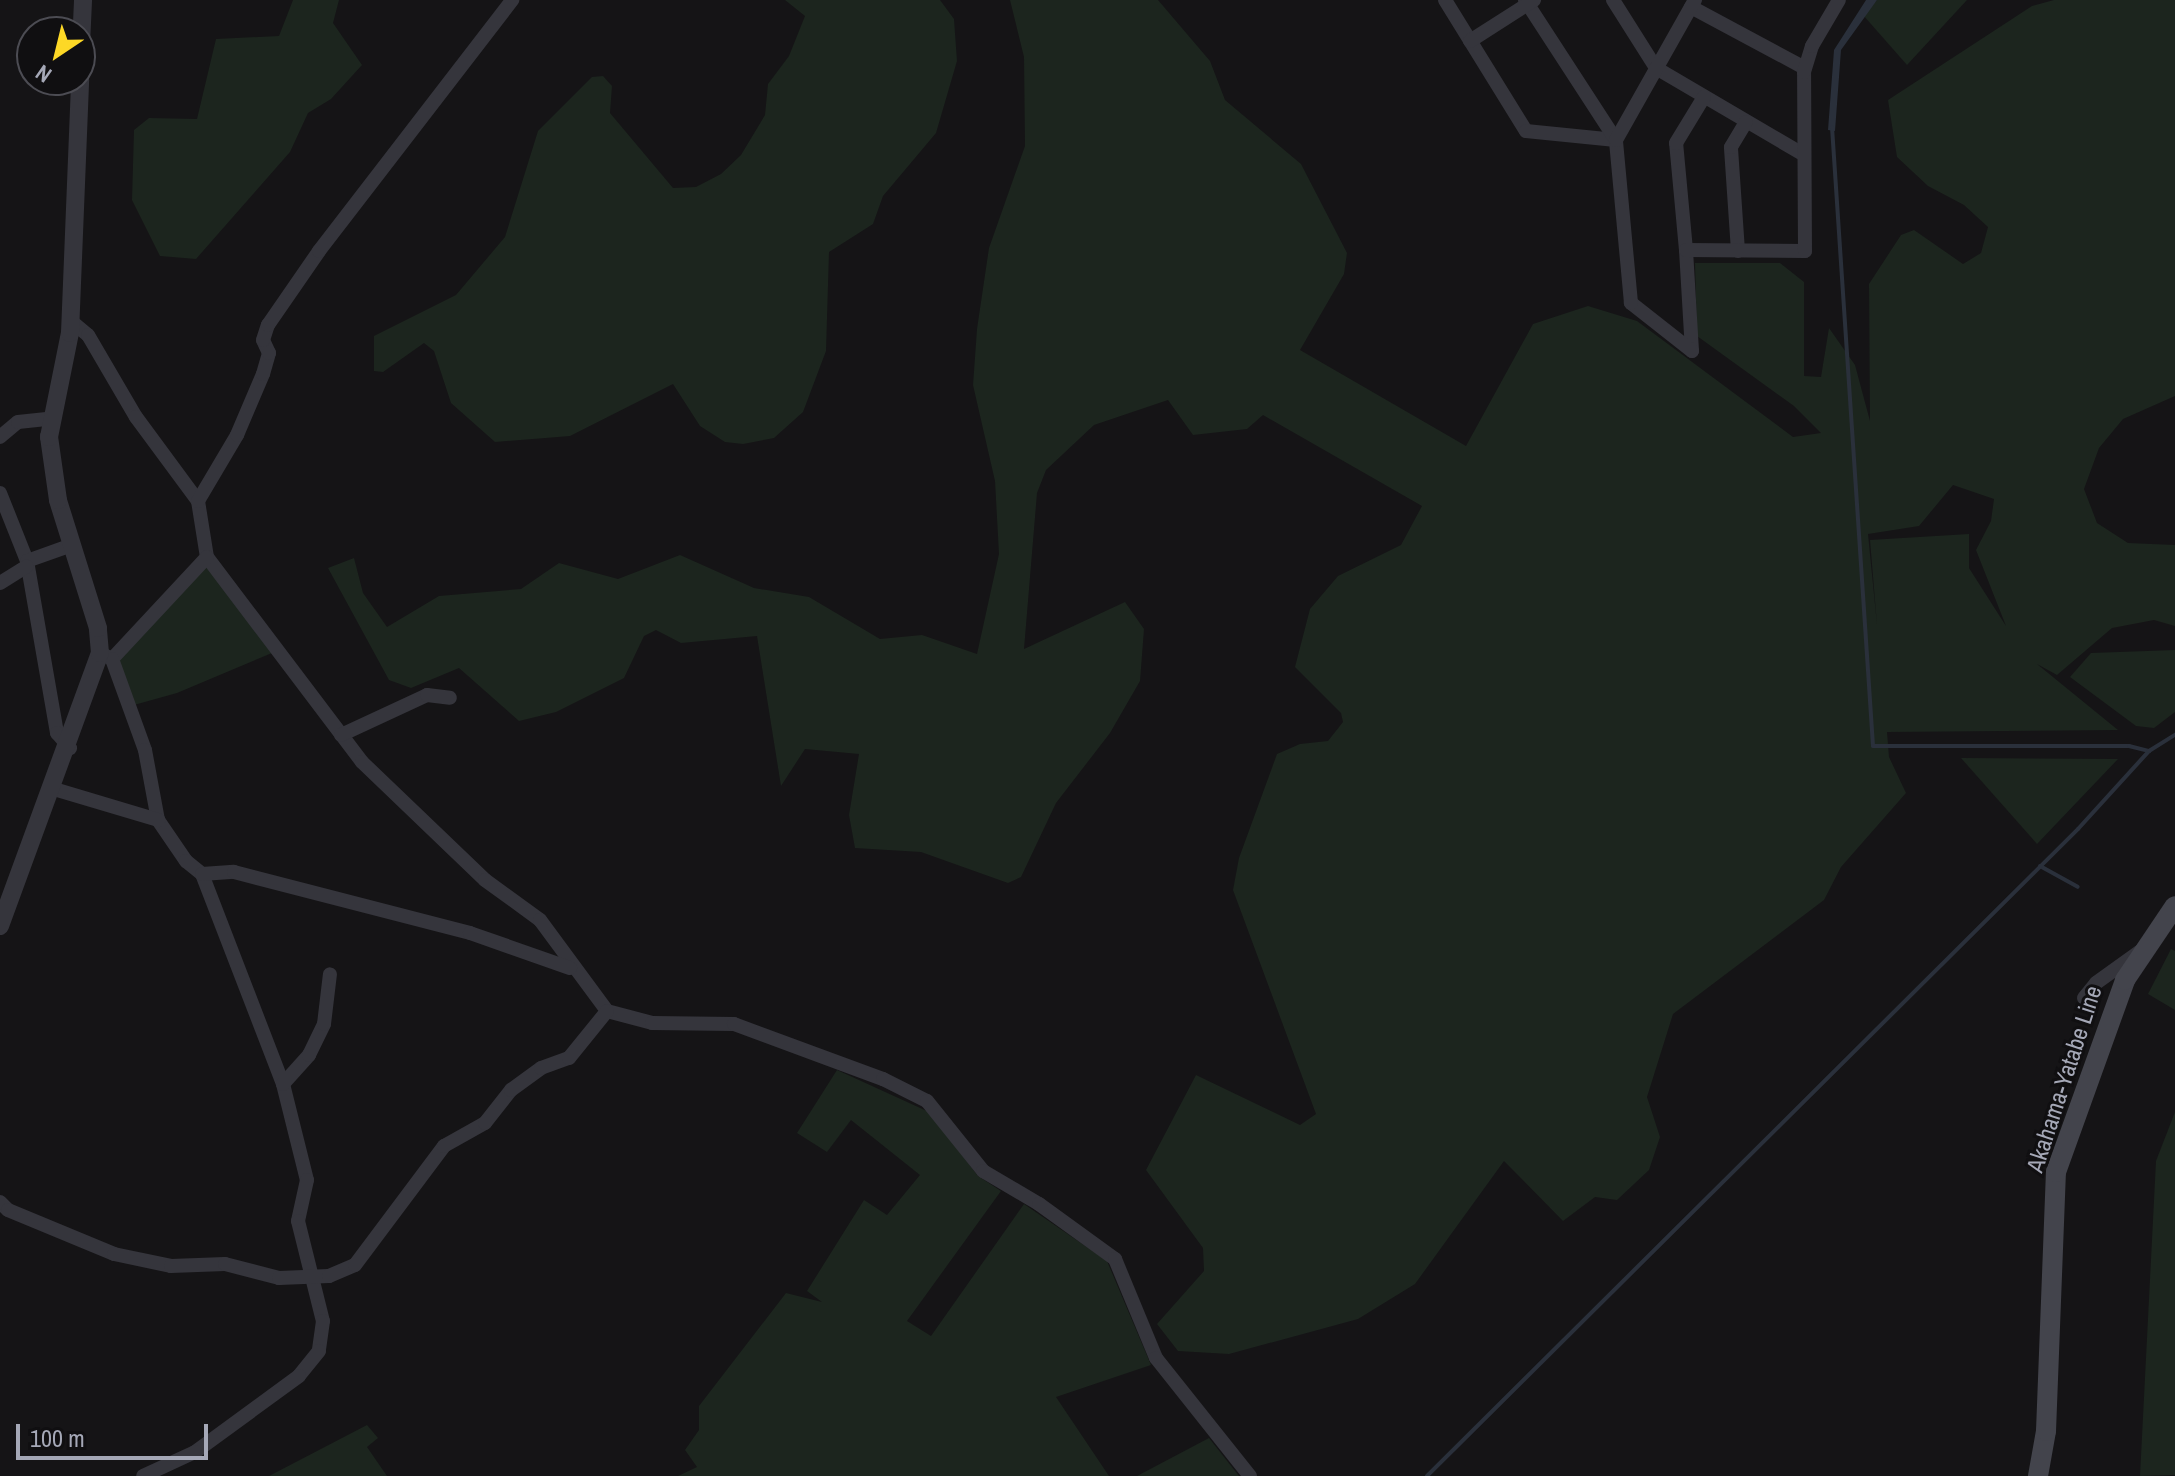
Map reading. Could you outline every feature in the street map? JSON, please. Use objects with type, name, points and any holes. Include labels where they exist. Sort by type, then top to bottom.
[{"type":"main road","name":"Akahama-Yatabe Line","points":[[2038,1476],[2046,1431],[2056,1172],[2125,980],[2175,906]]},
{"type":"street","points":[[198,501],[237,435],[263,374],[269,353],[263,340],[268,325],[319,251],[512,0]]},
{"type":"street","points":[[1445,0],[1526,131],[1616,140]]},
{"type":"street","points":[[1470,41],[1529,1],[1616,140],[1631,303],[1692,351],[1676,143],[1704,97]]},
{"type":"street","points":[[1615,1],[1656,68],[1801,153]]},
{"type":"street","points":[[1686,250],[1805,251],[1801,153],[1805,68],[1835,1]]},
{"type":"street","points":[[1616,140],[1693,3],[1805,68]]},
{"type":"street","points":[[79,96],[70,320],[49,419],[50,460],[106,656],[145,750],[158,820],[186,861],[202,874],[283,1084],[307,1180],[298,1221],[316,1278],[323,1339],[310,1364],[195,1452],[143,1476]]},
{"type":"street","points":[[1738,251],[1731,147],[1746,122]]},
{"type":"street","points":[[70,320],[88,335],[136,417],[198,501],[207,557],[341,735],[362,762],[485,880],[540,920],[570,968],[607,1011],[641,1022],[734,1024],[869,1073],[927,1101],[983,1171],[1115,1259],[1156,1358],[1250,1476]]},
{"type":"street","points":[[0,437],[18,422],[49,419]]},
{"type":"street","points":[[0,493],[27,564],[57,733],[70,748]]},
{"type":"street","points":[[0,583],[27,564],[72,545]]},
{"type":"street","points":[[0,926],[106,656],[207,557]]},
{"type":"street","points":[[341,735],[427,695],[450,698]]},
{"type":"street","points":[[54,789],[158,820]]},
{"type":"street","points":[[202,874],[234,872],[470,933],[570,968]]},
{"type":"street","points":[[2084,998],[2096,983],[2145,947]]},
{"type":"street","points":[[283,1084],[309,1055],[324,1024],[330,974]]},
{"type":"street","points":[[0,1202],[8,1210],[114,1254],[171,1266],[225,1264],[279,1278],[316,1278],[355,1265],[444,1146],[485,1123],[511,1090],[541,1068],[569,1058],[607,1011]]},
{"type":"shaded area","points":[[293,0],[339,0],[333,23],[362,65],[331,99],[308,113],[290,152],[196,259],[160,256],[132,200],[134,130],[149,118],[197,119],[216,39],[279,36]]},
{"type":"shaded area","points":[[785,0],[940,0],[954,19],[957,61],[936,133],[883,196],[873,224],[829,252],[826,351],[803,412],[774,438],[743,444],[725,442],[700,426],[673,384],[570,436],[495,442],[451,403],[434,351],[424,343],[383,372],[374,371],[374,336],[456,295],[505,237],[538,131],[592,77],[603,76],[612,86],[610,113],[673,188],[696,187],[721,174],[741,155],[765,115],[768,84],[789,56],[805,16]]},
{"type":"shaded area","points":[[1010,0],[1158,0],[1210,61],[1225,100],[1301,164],[1347,253],[1344,274],[1300,350],[1466,446],[1533,324],[1588,306],[1637,321],[1793,437],[1821,433],[1794,406],[1697,336],[1695,263],[1780,263],[1804,282],[1804,376],[1821,377],[1829,328],[1855,365],[1870,421],[1869,284],[1901,235],[1914,230],[1963,264],[1981,253],[1988,227],[1964,205],[1928,186],[1897,157],[1888,100],[2032,6],[2054,0],[2175,0],[2175,396],[2123,419],[2099,448],[2084,489],[2097,523],[2128,543],[2175,545],[2175,626],[2154,620],[2112,628],[2057,675],[2037,664],[2118,730],[1887,732],[1889,757],[1906,793],[1841,867],[1824,900],[1673,1014],[1647,1097],[1660,1137],[1649,1170],[1617,1200],[1595,1197],[1563,1221],[1504,1161],[1415,1284],[1358,1319],[1229,1354],[1178,1351],[1157,1324],[1204,1271],[1203,1248],[1146,1170],[1196,1075],[1300,1125],[1316,1114],[1233,890],[1239,858],[1277,754],[1300,744],[1328,741],[1343,722],[1341,713],[1295,667],[1310,609],[1338,576],[1401,545],[1422,506],[1263,415],[1247,429],[1193,435],[1168,400],[1094,425],[1046,470],[1037,493],[1024,649],[1125,602],[1144,629],[1140,681],[1110,733],[1056,803],[1021,877],[1008,883],[921,852],[855,848],[849,815],[859,754],[805,749],[781,786],[757,636],[681,643],[656,630],[644,636],[624,678],[556,712],[519,721],[459,668],[411,688],[389,680],[328,568],[354,558],[363,593],[387,627],[439,596],[521,589],[559,563],[618,579],[680,555],[754,588],[809,597],[880,639],[922,635],[977,654],[999,554],[995,481],[973,385],[977,329],[989,248],[1025,146],[1024,57]],"holes":[[[1953,485],[1994,499],[1991,521],[1976,550],[2006,626],[1969,568],[1969,534],[1870,540],[1877,625],[1868,534],[1919,526]]]},
{"type":"shaded area","points":[[1866,0],[1877,0],[1841,50],[1835,131],[1828,130],[1834,50]]},
{"type":"shaded area","points":[[1877,0],[1967,0],[1907,65],[1863,15]]},
{"type":"shaded area","points":[[206,566],[272,653],[177,693],[134,705],[118,664],[121,655]]},
{"type":"shaded area","points":[[2175,650],[2175,712],[2154,728],[2136,726],[2070,677],[2091,653]]},
{"type":"shaded area","points":[[1961,758],[2118,759],[2037,844]]},
{"type":"shaded area","points":[[2171,949],[2175,951],[2175,1010],[2148,994]]},
{"type":"shaded area","points":[[837,1070],[929,1112],[978,1176],[1001,1191],[907,1321],[931,1336],[1024,1204],[1107,1261],[1151,1365],[1056,1397],[1109,1476],[678,1476],[697,1467],[685,1450],[699,1430],[699,1406],[786,1293],[822,1302],[807,1291],[864,1200],[887,1215],[920,1175],[851,1120],[827,1152],[797,1133]]},
{"type":"shaded area","points":[[2175,1112],[2175,1475],[2140,1476],[2156,1161]]},
{"type":"shaded area","points":[[367,1425],[378,1438],[367,1447],[387,1476],[269,1476]]},
{"type":"shaded area","points":[[1209,1438],[1239,1476],[1137,1476]]},
{"type":"waterway","points":[[1832,127],[1873,746],[2129,746],[2149,751]]},
{"type":"waterway","points":[[1427,1476],[2078,829],[2149,751],[2175,735]]},
{"type":"waterway","points":[[2040,866],[2078,887]]}]
